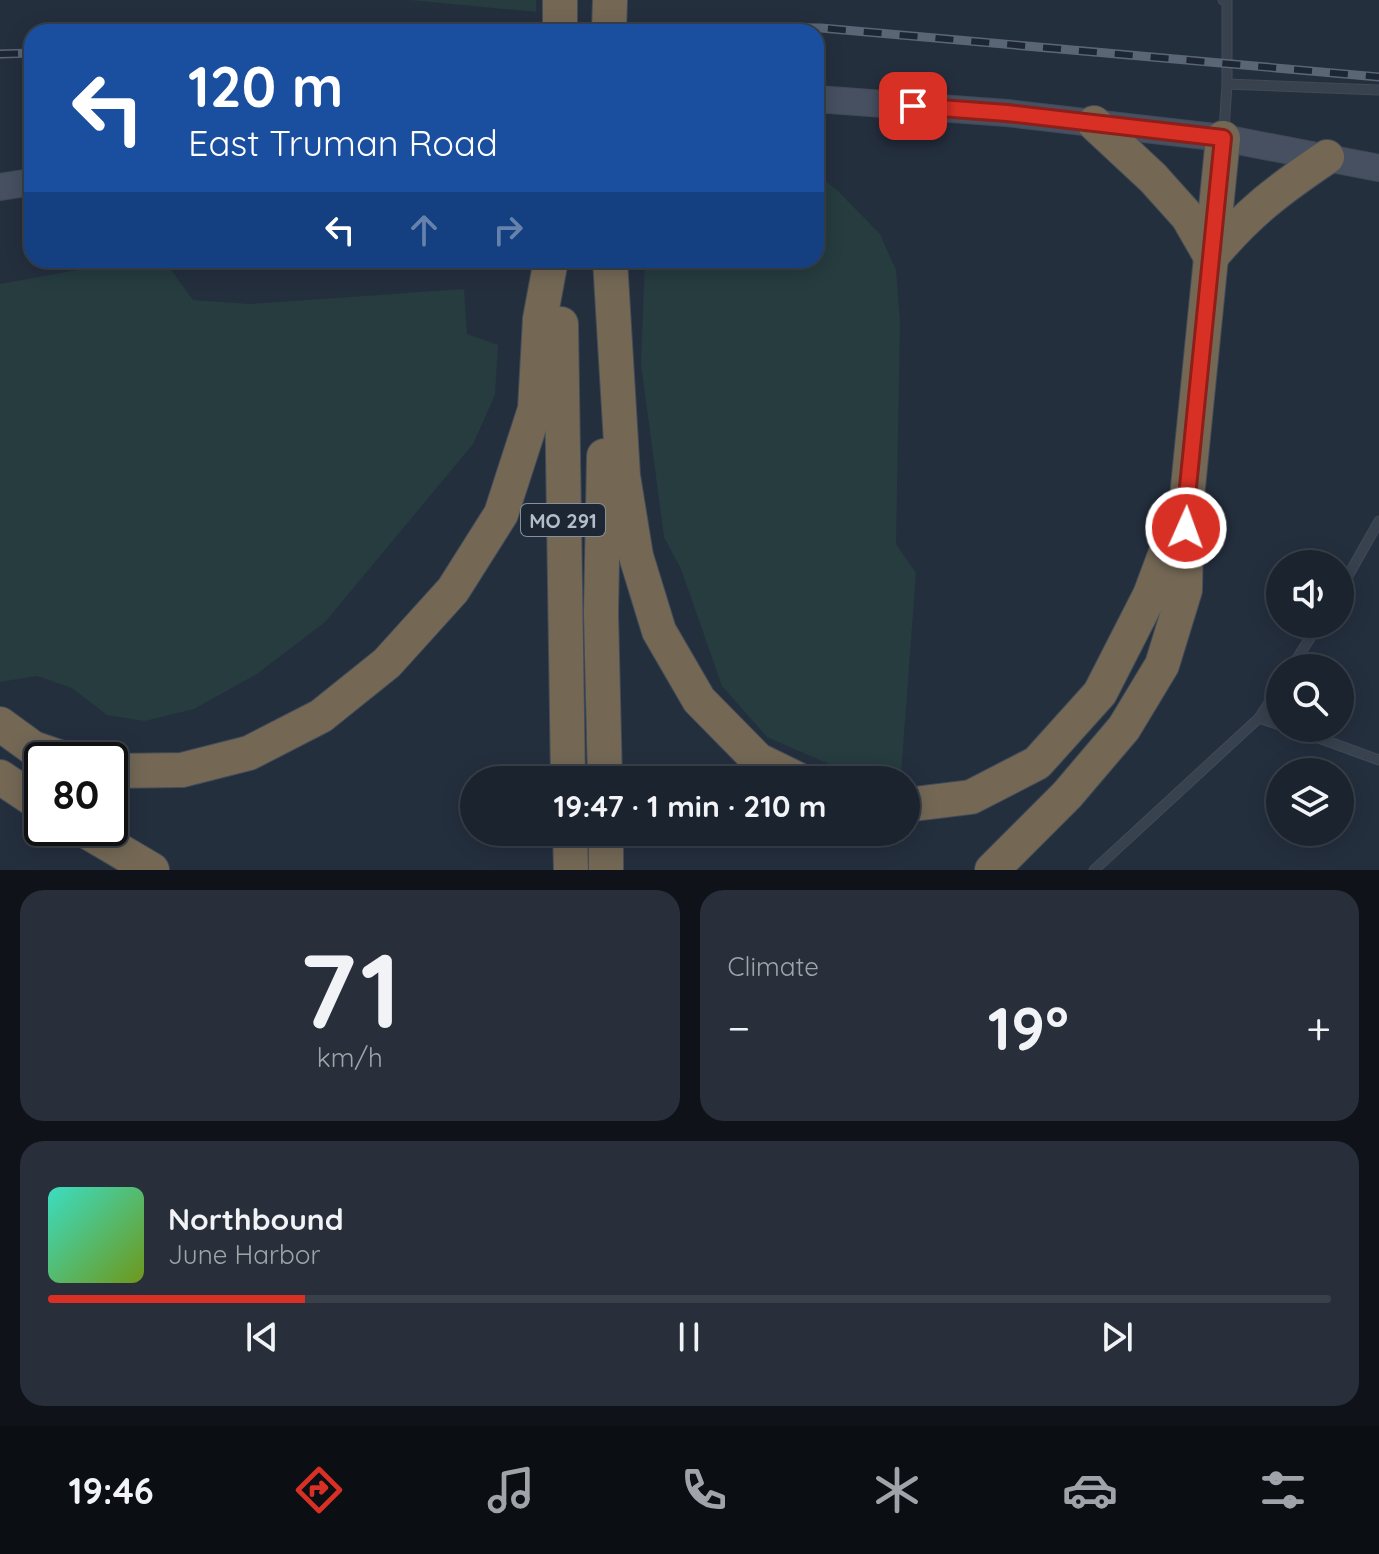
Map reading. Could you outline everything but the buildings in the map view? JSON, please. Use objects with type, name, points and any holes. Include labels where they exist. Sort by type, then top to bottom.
[{"type":"highway","points":[[560,0],[560,24]]},
{"type":"highway","points":[[609,24],[610,0]]},
{"type":"highway","points":[[1094,123],[1153,178],[1188,217],[1211,257]]},
{"type":"highway","points":[[992,870],[1067,795],[1124,728],[1162,665],[1185,590],[1187,497],[1223,138]]},
{"type":"highway","points":[[1211,257],[1239,223],[1274,193],[1354,163]]},
{"type":"highway","points":[[128,771],[182,770],[249,753],[321,716],[387,663],[453,590],[501,514],[535,409],[540,319],[550,268]]},
{"type":"highway","name":"MO 291","points":[[560,268],[568,766]]},
{"type":"highway","name":"MO 291","points":[[605,766],[601,613],[608,268]]},
{"type":"highway","points":[[609,268],[623,476],[636,556],[659,631],[699,700],[758,760],[770,766]]},
{"type":"highway","points":[[920,803],[971,797],[1037,763],[1100,693],[1150,595],[1187,497]]},
{"type":"highway","points":[[0,724],[25,742]]},
{"type":"highway","points":[[0,777],[24,793]]},
{"type":"highway","points":[[111,846],[152,870]]},
{"type":"highway","points":[[570,846],[571,870]]},
{"type":"highway","points":[[606,846],[606,870]]},
{"type":"main road","points":[[824,100],[1007,113],[1223,138],[1354,163]]},
{"type":"main road","points":[[0,187],[24,183]]},
{"type":"lane","points":[[1223,0],[1227,2],[1227,84],[1223,138]]},
{"type":"lane","points":[[1227,84],[1379,90]]},
{"type":"lane","points":[[1354,163],[1379,179]]},
{"type":"lane","points":[[1354,565],[1379,521]]},
{"type":"lane","points":[[1094,870],[1259,718],[1266,707]]},
{"type":"lane","points":[[1259,718],[1266,720]]},
{"type":"lane","points":[[1334,742],[1379,760]]},
{"type":"green space","points":[[410,0],[536,0],[536,12]]},
{"type":"green space","points":[[824,180],[880,234],[896,270],[900,321],[896,544],[916,573],[902,766],[829,764],[767,737],[722,686],[681,569],[664,537],[641,364],[645,268],[824,268]]},
{"type":"green space","points":[[88,268],[170,268],[193,300],[249,304],[464,289],[467,334],[498,345],[495,395],[473,444],[325,622],[257,674],[194,709],[145,721],[107,715],[72,688],[37,676],[0,682],[0,284]]},
{"type":"railway","points":[[824,28],[1379,77]]},
{"type":"railway","points":[[0,54],[24,53]]},
{"type":"route","points":[[913,106],[1007,113],[1223,138],[1186,528]]}]
